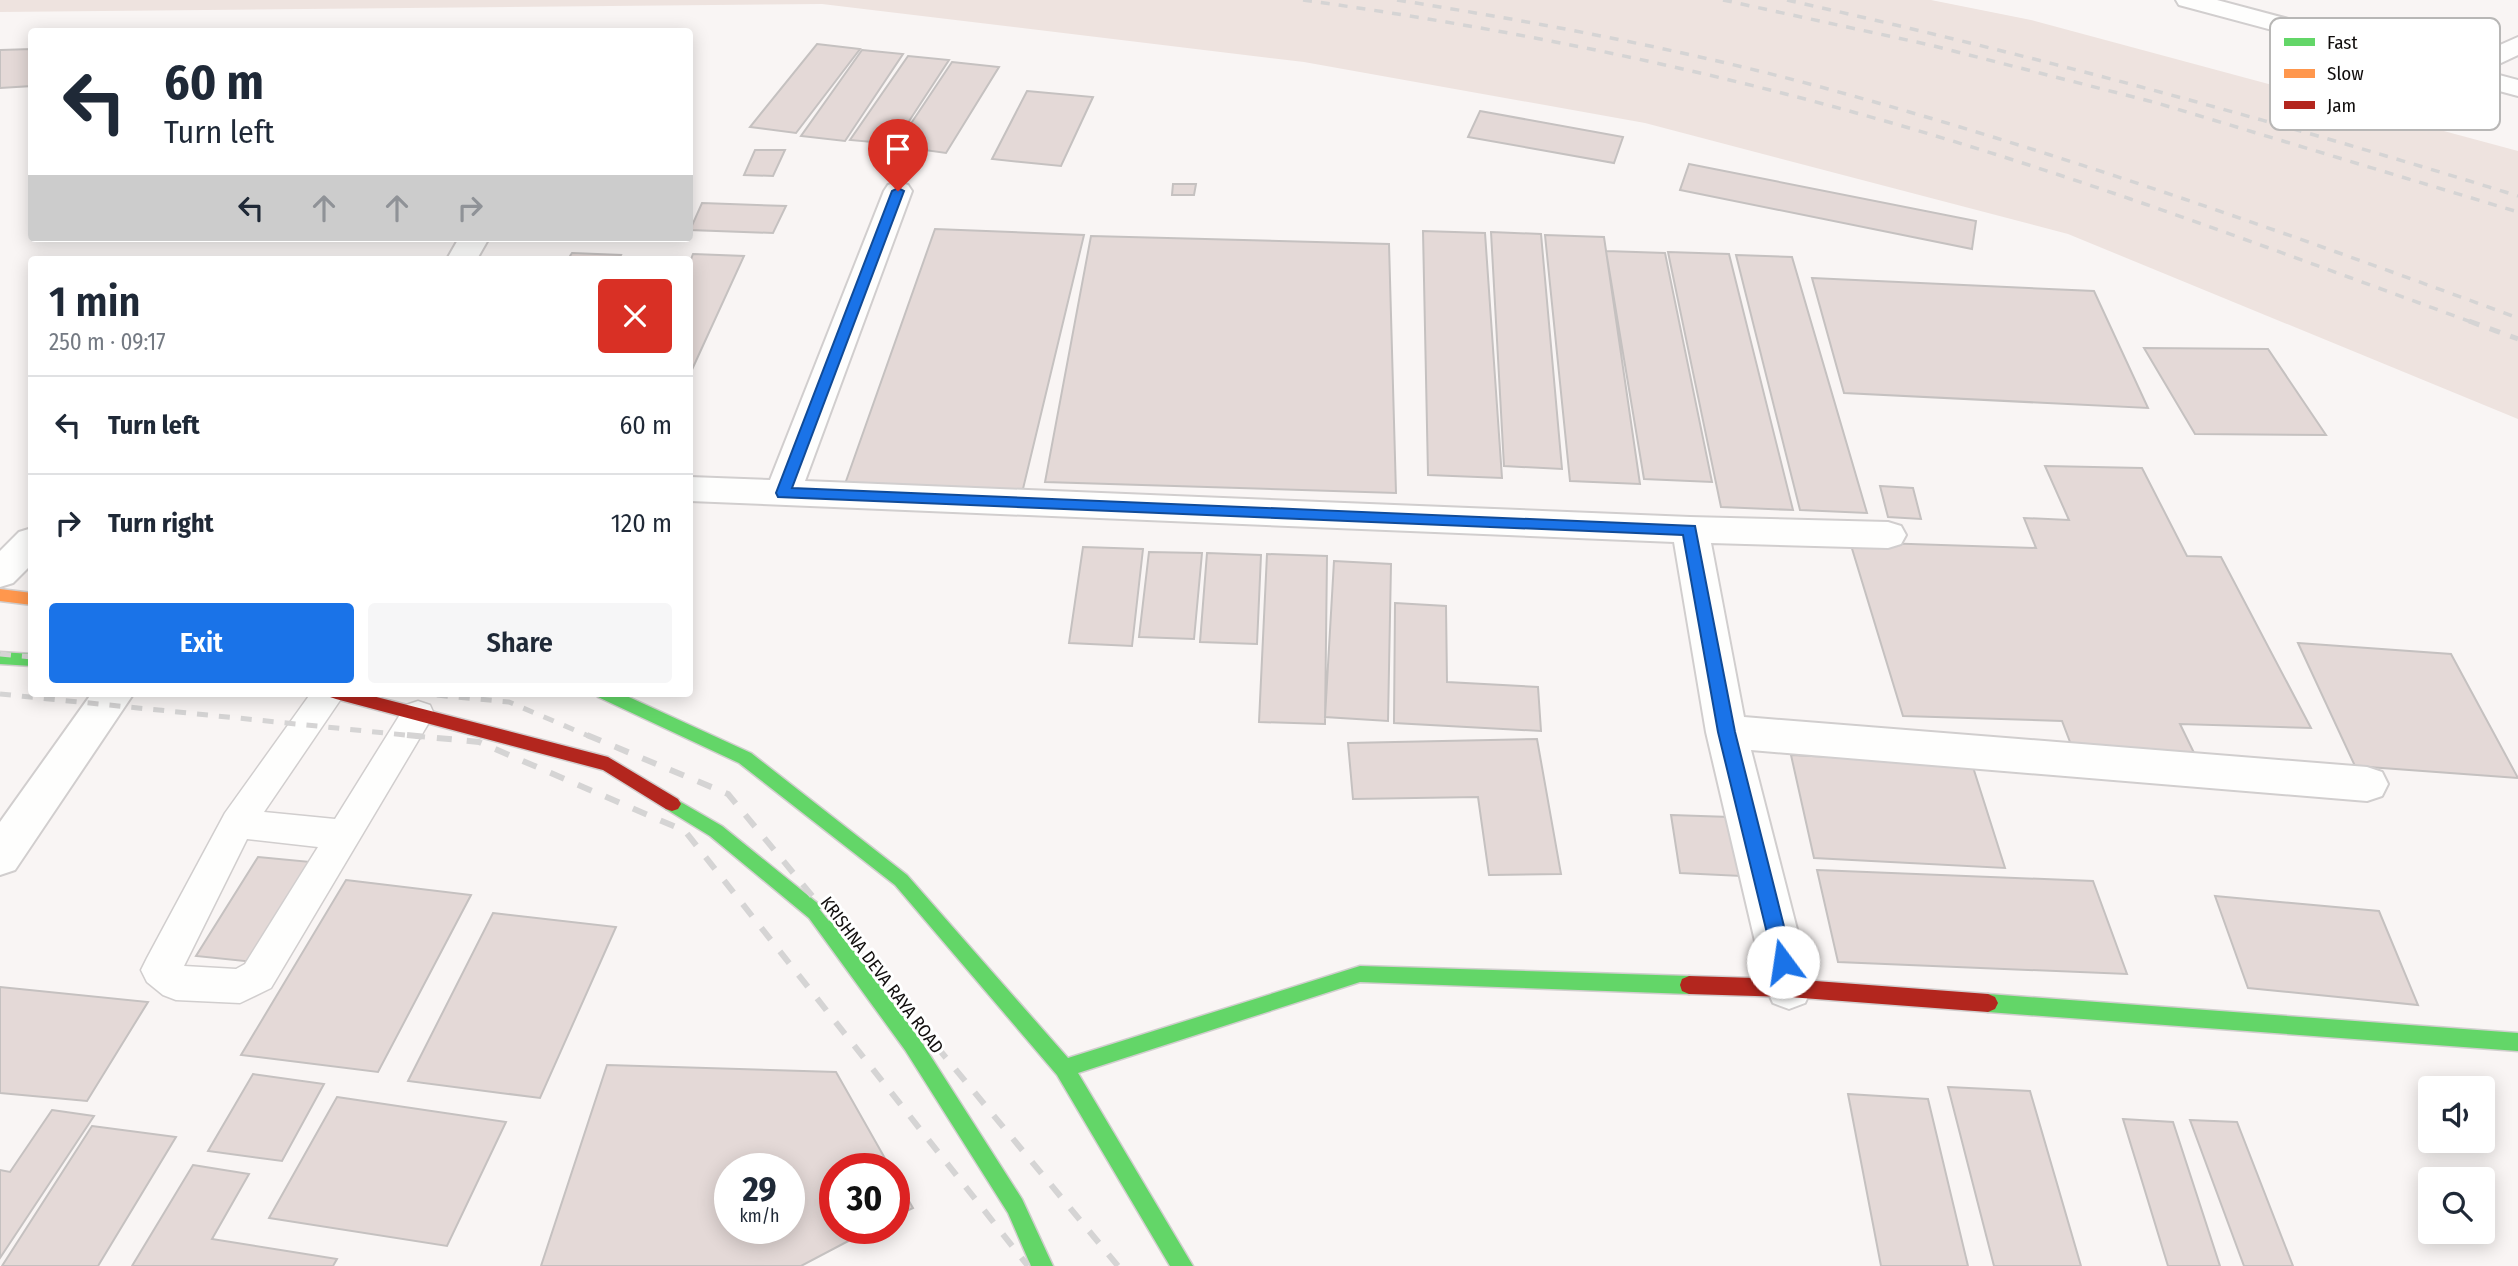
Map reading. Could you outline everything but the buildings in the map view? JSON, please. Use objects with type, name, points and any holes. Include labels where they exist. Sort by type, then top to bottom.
[{"type":"main road","points":[[0,595],[28,598]]},
{"type":"main road","points":[[0,657],[28,660]]},
{"type":"main road","name":"KRISHNA DEVA RAYA ROAD","points":[[352,697],[608,764],[716,831],[815,912],[912,1044],[1015,1206],[1036,1264]]},
{"type":"main road","points":[[613,697],[745,758],[901,880],[1064,1068],[1182,1266]]},
{"type":"main road","points":[[1064,1068],[1360,974],[1790,988],[2518,1042]]},
{"type":"street","points":[[2188,0],[2270,21]]},
{"type":"street","points":[[2500,54],[2518,45]]},
{"type":"street","points":[[2500,82],[2518,88]]},
{"type":"street","points":[[783,493],[898,191]]},
{"type":"street","points":[[693,489],[1690,530],[1888,535]]},
{"type":"street","points":[[1690,530],[1727,732],[1790,988]]},
{"type":"street","points":[[0,573],[28,545]]},
{"type":"street","points":[[0,857],[111,697]]},
{"type":"street","points":[[1727,732],[2367,784]]},
{"type":"lane","points":[[326,697],[237,823],[160,970],[176,983],[240,986],[258,976],[418,714]]},
{"type":"lane","points":[[237,823],[342,835]]},
{"type":"shaded area","points":[[0,0],[1931,0],[2031,20],[2270,84],[2270,130],[2440,130],[2518,151],[2518,419],[2068,234],[1645,123],[1304,62],[822,4],[0,12]]},
{"type":"railway","points":[[1303,0],[1514,34],[1653,62],[1860,114],[2093,186],[2474,323]]},
{"type":"railway","points":[[1397,0],[1506,18],[1667,50],[1828,89],[2089,167],[2518,318]]},
{"type":"railway","points":[[1723,0],[1930,45],[2157,103],[2518,212]]},
{"type":"railway","points":[[1787,0],[1971,43],[2270,122]]},
{"type":"railway","points":[[2298,130],[2518,196]]},
{"type":"railway","points":[[2469,321],[2518,339]]},
{"type":"railway","points":[[0,654],[28,657]]},
{"type":"railway","points":[[0,694],[28,697]]},
{"type":"railway","points":[[30,697],[425,737]]},
{"type":"railway","points":[[457,697],[509,702],[591,737]]},
{"type":"railway","points":[[407,735],[479,742],[685,831],[1028,1266]]},
{"type":"railway","points":[[587,735],[728,794],[1118,1266]]},
{"type":"traffic: fast","points":[[0,658],[28,660]]},
{"type":"traffic: fast","points":[[613,697],[745,758],[901,880],[1064,1068],[1182,1266]]},
{"type":"traffic: fast","points":[[672,804],[716,831],[815,912],[912,1044],[1015,1206],[1042,1266]]},
{"type":"traffic: fast","points":[[1064,1068],[1360,974],[1689,985]]},
{"type":"traffic: fast","points":[[1988,1003],[2518,1042]]},
{"type":"traffic: slow","points":[[0,595],[28,598]]},
{"type":"traffic: jam","points":[[351,697],[608,764],[672,804]]},
{"type":"traffic: jam","points":[[1689,985],[1789,988],[1988,1003]]},
{"type":"route","points":[[898,191],[783,493],[1690,530],[1727,732],[1783,962]]}]
